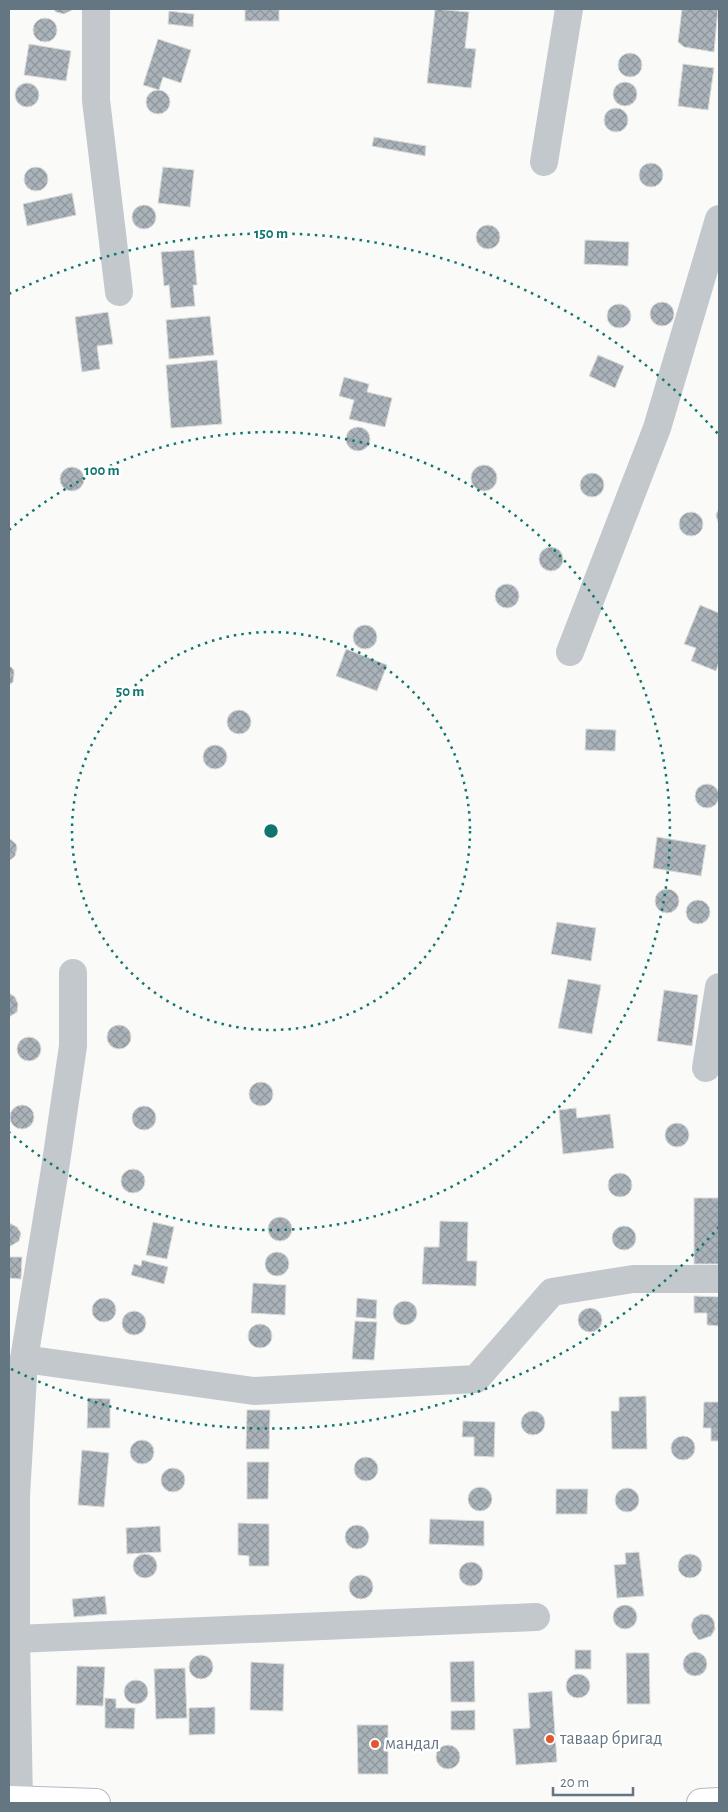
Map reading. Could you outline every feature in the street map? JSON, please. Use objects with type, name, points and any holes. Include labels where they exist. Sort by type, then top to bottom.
[{"type":"main road","points":[[16,1801],[96,1803]]},
{"type":"main road","points":[[701,1803],[719,1802]]},
{"type":"street","points":[[96,9],[96,100],[119,292]]},
{"type":"street","points":[[544,162],[569,9]]},
{"type":"street","points":[[570,652],[657,428],[719,219]]},
{"type":"street","points":[[16,1801],[16,1496],[24,1359],[73,1046],[73,973]]},
{"type":"street","points":[[706,1068],[719,987]]},
{"type":"street","points":[[24,1359],[254,1391],[476,1379],[552,1292],[633,1279],[719,1279]]},
{"type":"street","points":[[16,1639],[536,1617]]},
{"type":"building","points":[[53,9],[74,9],[64,14]]},
{"type":"building","points":[[245,9],[279,9],[279,21],[245,21]]},
{"type":"building","points":[[435,9],[469,12],[465,48],[476,49],[471,88],[427,83]]},
{"type":"building","points":[[682,9],[718,9],[714,52],[684,47],[678,42]]},
{"type":"building","points":[[169,11],[194,14],[193,27],[168,24]]},
{"type":"building","points":[[45,18],[54,21],[57,30],[54,39],[45,42],[36,39],[33,30],[36,21]]},
{"type":"building","points":[[158,39],[191,50],[181,83],[163,77],[159,90],[143,85]]},
{"type":"building","points":[[29,44],[71,51],[66,81],[24,75]]},
{"type":"building","points":[[630,53],[639,56],[642,65],[639,74],[630,77],[621,74],[618,65],[621,56]]},
{"type":"building","points":[[683,64],[714,68],[708,110],[678,106]]},
{"type":"building","points":[[625,82],[634,85],[637,94],[634,103],[625,106],[616,103],[613,94],[616,85]]},
{"type":"building","points":[[27,83],[36,86],[39,95],[36,104],[27,107],[18,104],[15,95],[18,86]]},
{"type":"building","points":[[158,90],[167,93],[170,102],[167,111],[158,114],[149,111],[146,102],[149,93]]},
{"type":"building","points":[[616,108],[625,111],[628,120],[625,129],[616,132],[607,129],[604,120],[607,111]]},
{"type":"building","points":[[374,137],[426,146],[425,156],[372,146]]},
{"type":"building","points":[[651,163],[660,166],[663,175],[660,184],[651,187],[642,184],[639,175],[642,166]]},
{"type":"building","points":[[36,167],[45,170],[48,179],[45,188],[36,191],[27,188],[24,179],[27,170]]},
{"type":"building","points":[[163,167],[194,170],[190,207],[158,203]]},
{"type":"building","points":[[72,193],[76,215],[27,226],[23,204]]},
{"type":"building","points":[[144,205],[153,208],[156,217],[153,226],[144,229],[135,226],[132,217],[135,208]]},
{"type":"building","points":[[488,225],[497,228],[500,237],[497,246],[488,249],[479,246],[476,237],[479,228]]},
{"type":"building","points":[[585,240],[629,242],[628,266],[584,264]]},
{"type":"building","points":[[194,250],[197,285],[193,285],[195,306],[171,308],[169,285],[164,286],[161,252]]},
{"type":"building","points":[[662,302],[671,305],[674,314],[671,323],[662,326],[653,323],[650,314],[653,305]]},
{"type":"building","points":[[619,304],[628,307],[631,316],[628,325],[619,328],[610,325],[607,316],[610,307]]},
{"type":"building","points":[[108,312],[113,344],[97,346],[100,369],[82,372],[75,317]]},
{"type":"building","points":[[210,316],[214,355],[169,359],[166,320]]},
{"type":"building","points":[[598,355],[624,366],[615,388],[589,376]]},
{"type":"building","points":[[217,360],[222,424],[171,428],[166,365]]},
{"type":"building","points":[[344,377],[369,384],[367,392],[392,398],[385,427],[349,419],[354,400],[339,396]]},
{"type":"building","points":[[358,427],[367,430],[370,439],[367,448],[358,451],[349,448],[346,439],[349,430]]},
{"type":"building","points":[[484,465],[493,469],[497,478],[493,487],[484,491],[475,487],[471,478],[475,469]]},
{"type":"building","points":[[72,467],[81,470],[84,479],[81,488],[72,491],[63,488],[60,479],[63,470]]},
{"type":"building","points":[[592,473],[601,476],[604,485],[601,494],[592,497],[583,494],[580,485],[583,476]]},
{"type":"building","points":[[719,508],[719,525],[716,515]]},
{"type":"building","points":[[691,512],[700,515],[703,524],[700,533],[691,536],[682,533],[679,524],[682,515]]},
{"type":"building","points":[[551,547],[560,550],[563,559],[560,568],[551,571],[542,568],[539,559],[542,550]]},
{"type":"building","points":[[507,584],[516,587],[519,596],[516,605],[507,608],[498,605],[495,596],[498,587]]},
{"type":"building","points":[[700,605],[719,613],[719,662],[716,671],[691,661],[696,648],[684,644]]},
{"type":"building","points":[[365,625],[374,628],[377,637],[374,646],[365,649],[356,646],[353,637],[356,628]]},
{"type":"building","points":[[346,649],[387,665],[377,691],[336,676]]},
{"type":"building","points":[[9,665],[14,670],[14,674],[13,682],[9,685]]},
{"type":"building","points":[[239,710],[248,713],[251,722],[248,731],[239,734],[230,731],[227,722],[230,713]]},
{"type":"building","points":[[586,729],[616,730],[615,751],[585,750]]},
{"type":"building","points":[[215,745],[224,748],[227,757],[224,766],[215,769],[206,766],[203,757],[206,748]]},
{"type":"building","points":[[707,784],[716,787],[719,796],[716,805],[707,808],[698,805],[695,796],[698,787]]},
{"type":"building","points":[[657,837],[706,845],[701,876],[653,868]]},
{"type":"building","points":[[9,838],[16,844],[17,848],[15,856],[9,861]]},
{"type":"building","points":[[667,889],[676,892],[679,901],[676,910],[667,913],[658,910],[655,901],[658,892]]},
{"type":"building","points":[[698,900],[707,903],[710,912],[707,921],[698,924],[689,921],[686,912],[689,903]]},
{"type":"building","points":[[557,922],[596,928],[591,961],[551,954]]},
{"type":"building","points":[[568,979],[601,985],[592,1034],[558,1028]]},
{"type":"building","points":[[664,990],[698,995],[692,1046],[657,1041]]},
{"type":"building","points":[[9,993],[15,997],[18,1004],[17,1012],[9,1017]]},
{"type":"building","points":[[119,1025],[128,1028],[131,1037],[128,1046],[119,1049],[110,1046],[107,1037],[110,1028]]},
{"type":"building","points":[[29,1037],[38,1040],[41,1049],[38,1058],[29,1061],[20,1058],[17,1049],[20,1040]]},
{"type":"building","points":[[261,1082],[270,1085],[273,1094],[270,1103],[261,1106],[252,1103],[249,1094],[252,1085]]},
{"type":"building","points":[[22,1105],[31,1108],[34,1117],[31,1126],[22,1129],[13,1126],[10,1117],[13,1108]]},
{"type":"building","points":[[144,1106],[153,1109],[156,1118],[153,1127],[144,1130],[135,1127],[132,1118],[135,1109]]},
{"type":"building","points":[[576,1108],[577,1118],[610,1114],[614,1148],[563,1154],[559,1110]]},
{"type":"building","points":[[677,1123],[686,1126],[689,1135],[686,1144],[677,1147],[668,1144],[665,1135],[668,1126]]},
{"type":"building","points":[[133,1169],[142,1172],[145,1181],[142,1190],[133,1193],[124,1190],[121,1181],[124,1172]]},
{"type":"building","points":[[620,1173],[629,1176],[632,1185],[629,1194],[620,1197],[611,1194],[608,1185],[611,1176]]},
{"type":"building","points":[[694,1198],[719,1198],[719,1264],[694,1264]]},
{"type":"building","points":[[280,1217],[289,1220],[292,1229],[289,1238],[280,1241],[271,1238],[268,1229],[271,1220]]},
{"type":"building","points":[[440,1221],[468,1222],[467,1261],[477,1261],[476,1286],[422,1284],[424,1247],[439,1247]]},
{"type":"building","points":[[153,1222],[174,1227],[167,1259],[146,1255]]},
{"type":"building","points":[[9,1223],[17,1227],[21,1233],[19,1241],[9,1247]]},
{"type":"building","points":[[624,1226],[633,1229],[636,1238],[633,1247],[624,1250],[615,1247],[612,1238],[615,1229]]},
{"type":"building","points":[[277,1252],[286,1255],[289,1264],[286,1273],[277,1276],[268,1273],[265,1264],[268,1255]]},
{"type":"building","points":[[9,1257],[22,1257],[21,1279],[9,1278]]},
{"type":"building","points":[[142,1260],[168,1267],[164,1284],[131,1275],[134,1264],[141,1266]]},
{"type":"building","points":[[253,1283],[286,1285],[285,1315],[251,1313]]},
{"type":"building","points":[[694,1296],[719,1297],[719,1326],[707,1325],[707,1313],[694,1313]]},
{"type":"building","points":[[104,1298],[113,1301],[116,1310],[113,1319],[104,1322],[95,1319],[92,1310],[95,1301]]},
{"type":"building","points":[[357,1298],[377,1300],[376,1319],[356,1317]]},
{"type":"building","points":[[405,1301],[414,1304],[417,1313],[414,1322],[405,1325],[396,1322],[393,1313],[396,1304]]},
{"type":"building","points":[[590,1308],[599,1311],[602,1320],[599,1329],[590,1332],[581,1329],[578,1320],[581,1311]]},
{"type":"building","points":[[134,1311],[143,1314],[146,1323],[143,1332],[134,1335],[125,1332],[122,1323],[125,1314]]},
{"type":"building","points":[[355,1321],[377,1322],[374,1360],[352,1359]]},
{"type":"building","points":[[260,1324],[269,1327],[272,1336],[269,1345],[260,1348],[251,1345],[248,1336],[251,1327]]},
{"type":"building","points":[[646,1396],[647,1449],[612,1449],[611,1411],[619,1411],[619,1397]]},
{"type":"building","points":[[88,1398],[110,1399],[110,1428],[87,1428]]},
{"type":"building","points":[[704,1402],[719,1402],[719,1441],[711,1441],[711,1428],[703,1428]]},
{"type":"building","points":[[247,1410],[270,1410],[269,1449],[246,1449]]},
{"type":"building","points":[[533,1411],[542,1414],[545,1423],[542,1432],[533,1435],[524,1432],[521,1423],[524,1414]]},
{"type":"building","points":[[463,1421],[495,1422],[494,1457],[474,1456],[474,1437],[462,1437]]},
{"type":"building","points":[[683,1436],[692,1439],[695,1448],[692,1457],[683,1460],[674,1457],[671,1448],[674,1439]]},
{"type":"building","points":[[142,1440],[151,1443],[154,1452],[151,1461],[142,1464],[133,1461],[130,1452],[133,1443]]},
{"type":"building","points":[[82,1450],[109,1453],[104,1507],[78,1505]]},
{"type":"building","points":[[366,1457],[375,1460],[378,1469],[375,1478],[366,1481],[357,1478],[354,1469],[357,1460]]},
{"type":"building","points":[[247,1462],[269,1462],[268,1499],[247,1499]]},
{"type":"building","points":[[173,1468],[182,1471],[185,1480],[182,1489],[173,1492],[164,1489],[161,1480],[164,1471]]},
{"type":"building","points":[[480,1487],[489,1490],[492,1499],[489,1508],[480,1511],[471,1508],[468,1499],[471,1490]]},
{"type":"building","points":[[627,1488],[636,1491],[639,1500],[636,1509],[627,1512],[618,1509],[615,1500],[618,1491]]},
{"type":"building","points":[[556,1489],[588,1489],[587,1514],[556,1514]]},
{"type":"building","points":[[430,1519],[484,1521],[484,1546],[429,1544]]},
{"type":"building","points":[[238,1523],[269,1524],[269,1566],[249,1566],[249,1556],[238,1555]]},
{"type":"building","points":[[357,1525],[366,1528],[369,1537],[366,1546],[357,1549],[348,1546],[345,1537],[348,1528]]},
{"type":"building","points":[[160,1526],[161,1552],[127,1554],[126,1528]]},
{"type":"building","points":[[639,1552],[644,1596],[617,1598],[614,1565],[626,1564],[625,1553]]},
{"type":"building","points":[[145,1554],[154,1557],[157,1566],[154,1575],[145,1578],[136,1575],[133,1566],[136,1557]]},
{"type":"building","points":[[690,1554],[699,1557],[702,1566],[699,1575],[690,1578],[681,1575],[678,1566],[681,1557]]},
{"type":"building","points":[[471,1562],[480,1565],[483,1574],[480,1583],[471,1586],[462,1583],[459,1574],[462,1565]]},
{"type":"building","points":[[361,1575],[370,1578],[373,1587],[370,1596],[361,1599],[352,1596],[349,1587],[352,1578]]},
{"type":"building","points":[[105,1596],[107,1614],[74,1617],[72,1599]]},
{"type":"building","points":[[625,1605],[634,1608],[637,1617],[634,1626],[625,1629],[616,1626],[613,1617],[616,1608]]},
{"type":"building","points":[[701,1614],[709,1615],[712,1618],[715,1629],[711,1636],[699,1640],[693,1633],[691,1625],[694,1618]]},
{"type":"building","points":[[575,1650],[591,1650],[591,1669],[575,1669]]},
{"type":"building","points":[[695,1652],[704,1655],[707,1664],[704,1673],[695,1676],[686,1673],[683,1664],[686,1655]]},
{"type":"building","points":[[626,1653],[649,1653],[650,1704],[627,1704]]},
{"type":"building","points":[[201,1655],[210,1658],[213,1667],[210,1676],[201,1679],[192,1676],[189,1667],[192,1658]]},
{"type":"building","points":[[474,1661],[475,1702],[451,1702],[450,1662]]},
{"type":"building","points":[[251,1662],[284,1664],[283,1711],[250,1710]]},
{"type":"building","points":[[77,1666],[105,1667],[103,1706],[76,1705]]},
{"type":"building","points":[[185,1668],[187,1718],[156,1719],[154,1669]]},
{"type":"building","points":[[578,1674],[587,1677],[590,1686],[587,1695],[578,1698],[569,1695],[566,1686],[569,1677]]},
{"type":"building","points":[[136,1680],[145,1683],[148,1692],[145,1701],[136,1704],[127,1701],[124,1692],[127,1683]]},
{"type":"building","points":[[552,1691],[557,1762],[516,1765],[513,1729],[530,1728],[528,1693]]},
{"type":"building","points":[[105,1698],[116,1699],[116,1708],[135,1708],[134,1729],[105,1728]]},
{"type":"building","points":[[215,1707],[215,1734],[189,1735],[189,1708]]},
{"type":"building","points":[[475,1710],[475,1730],[451,1730],[451,1711]]},
{"type":"building","points":[[357,1725],[388,1725],[388,1774],[358,1774]]},
{"type":"building","points":[[448,1745],[457,1748],[460,1757],[457,1766],[448,1769],[439,1766],[436,1757],[439,1748]]},
{"type":"place","name":"таваар бригад","points":[[550,1739]]},
{"type":"place","name":"мандал","points":[[375,1744]]}]
